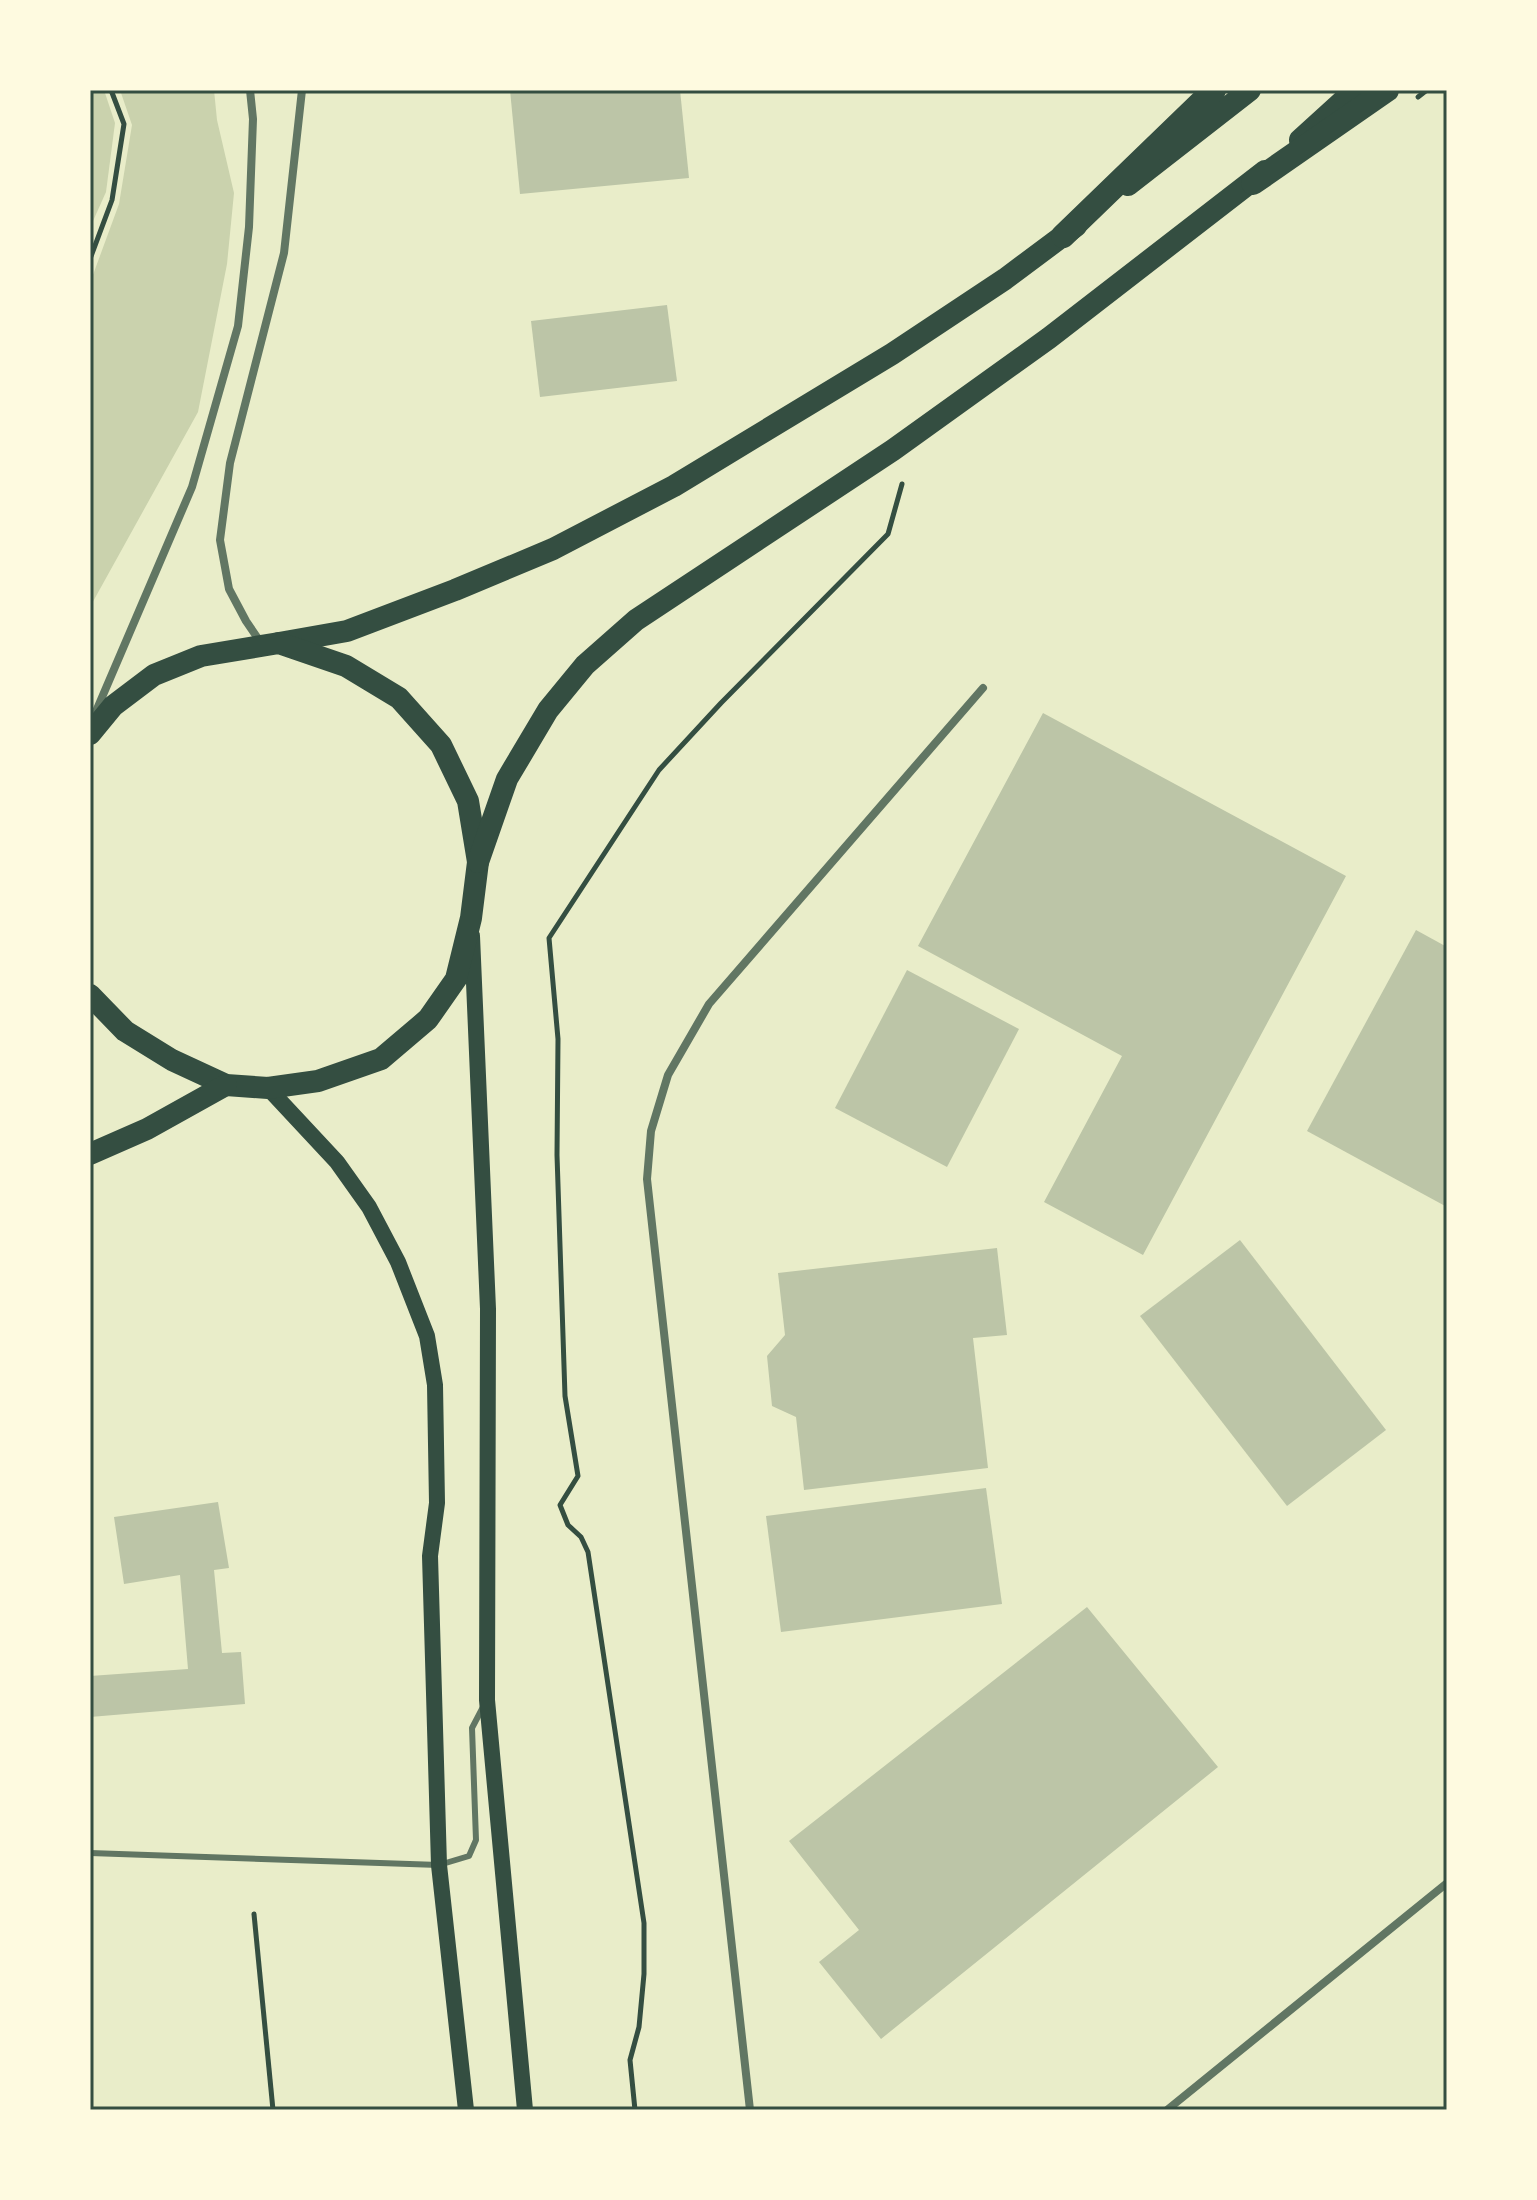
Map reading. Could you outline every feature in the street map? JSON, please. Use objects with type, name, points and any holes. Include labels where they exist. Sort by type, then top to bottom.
[{"type":"highway","points":[[1063,236],[1214,90]]},
{"type":"highway","points":[[90,734],[113,706],[154,675],[201,656],[347,631],[553,549],[674,486],[808,406],[993,287],[1250,90]]},
{"type":"highway","points":[[1253,183],[1355,90]]},
{"type":"highway","points":[[90,995],[125,1031],[172,1060],[226,1085],[268,1088],[318,1081],[381,1059],[428,1019],[456,979],[471,918],[478,862],[507,779],[548,710],[585,665],[636,620],[893,450],[1049,338],[1253,183],[1387,90]]},
{"type":"highway","points":[[271,644],[346,666],[399,698],[441,745],[468,801],[478,862]]},
{"type":"highway","points":[[90,1154],[147,1129],[226,1085]]},
{"type":"main road","points":[[471,918],[488,1309],[487,1700],[526,2107]]},
{"type":"main road","points":[[268,1088],[337,1162],[369,1207],[398,1262],[427,1336],[435,1385],[437,1503],[430,1556],[439,1865],[466,2110]]},
{"type":"street","points":[[90,724],[192,487],[234,340],[249,227],[253,119],[250,90]]},
{"type":"street","points":[[271,644],[246,621],[229,589],[220,540],[230,463],[284,253],[302,90]]},
{"type":"street","points":[[750,2110],[647,1179],[651,1131],[668,1075],[709,1004],[983,688]]},
{"type":"street","points":[[1173,2108],[1447,1883]]},
{"type":"lane","points":[[90,1853],[439,1865],[469,1856],[476,1840],[472,1728],[487,1700]]},
{"type":"path","points":[[90,259],[112,200],[124,124],[111,90]]},
{"type":"path","points":[[1415,99],[1427,90]]},
{"type":"path","points":[[635,2110],[630,2060],[639,2027],[644,1974],[644,1923],[588,1552],[581,1537],[568,1525],[560,1505],[578,1476],[565,1396],[557,1155],[558,1039],[549,938],[659,770],[888,534],[903,479]]},
{"type":"path","points":[[254,1914],[273,2110]]},
{"type":"green space","points":[[90,90],[104,90],[115,123],[106,192],[93,221],[90,220]]},
{"type":"green space","points":[[120,90],[214,90],[217,120],[234,193],[227,264],[198,412],[90,607],[90,283],[119,204],[132,125]]},
{"type":"building","points":[[510,90],[680,90],[689,178],[520,194]]},
{"type":"building","points":[[667,305],[677,381],[540,397],[531,321]]},
{"type":"building","points":[[1043,713],[1346,876],[1143,1255],[1044,1202],[1122,1056],[918,946]]},
{"type":"building","points":[[1416,930],[1447,947],[1447,1207],[1307,1131]]},
{"type":"building","points":[[907,970],[1019,1029],[947,1167],[835,1108]]},
{"type":"building","points":[[1240,1240],[1386,1430],[1287,1506],[1140,1316]]},
{"type":"building","points":[[997,1248],[1007,1335],[973,1338],[988,1468],[804,1490],[796,1417],[772,1406],[767,1356],[785,1335],[778,1273]]},
{"type":"building","points":[[986,1488],[1002,1604],[781,1632],[766,1516]]},
{"type":"building","points":[[218,1502],[229,1568],[214,1570],[222,1653],[241,1652],[245,1704],[90,1717],[90,1676],[188,1669],[180,1575],[124,1584],[114,1517]]},
{"type":"building","points":[[1087,1607],[1218,1767],[881,2039],[819,1962],[859,1930],[789,1841]]}]
